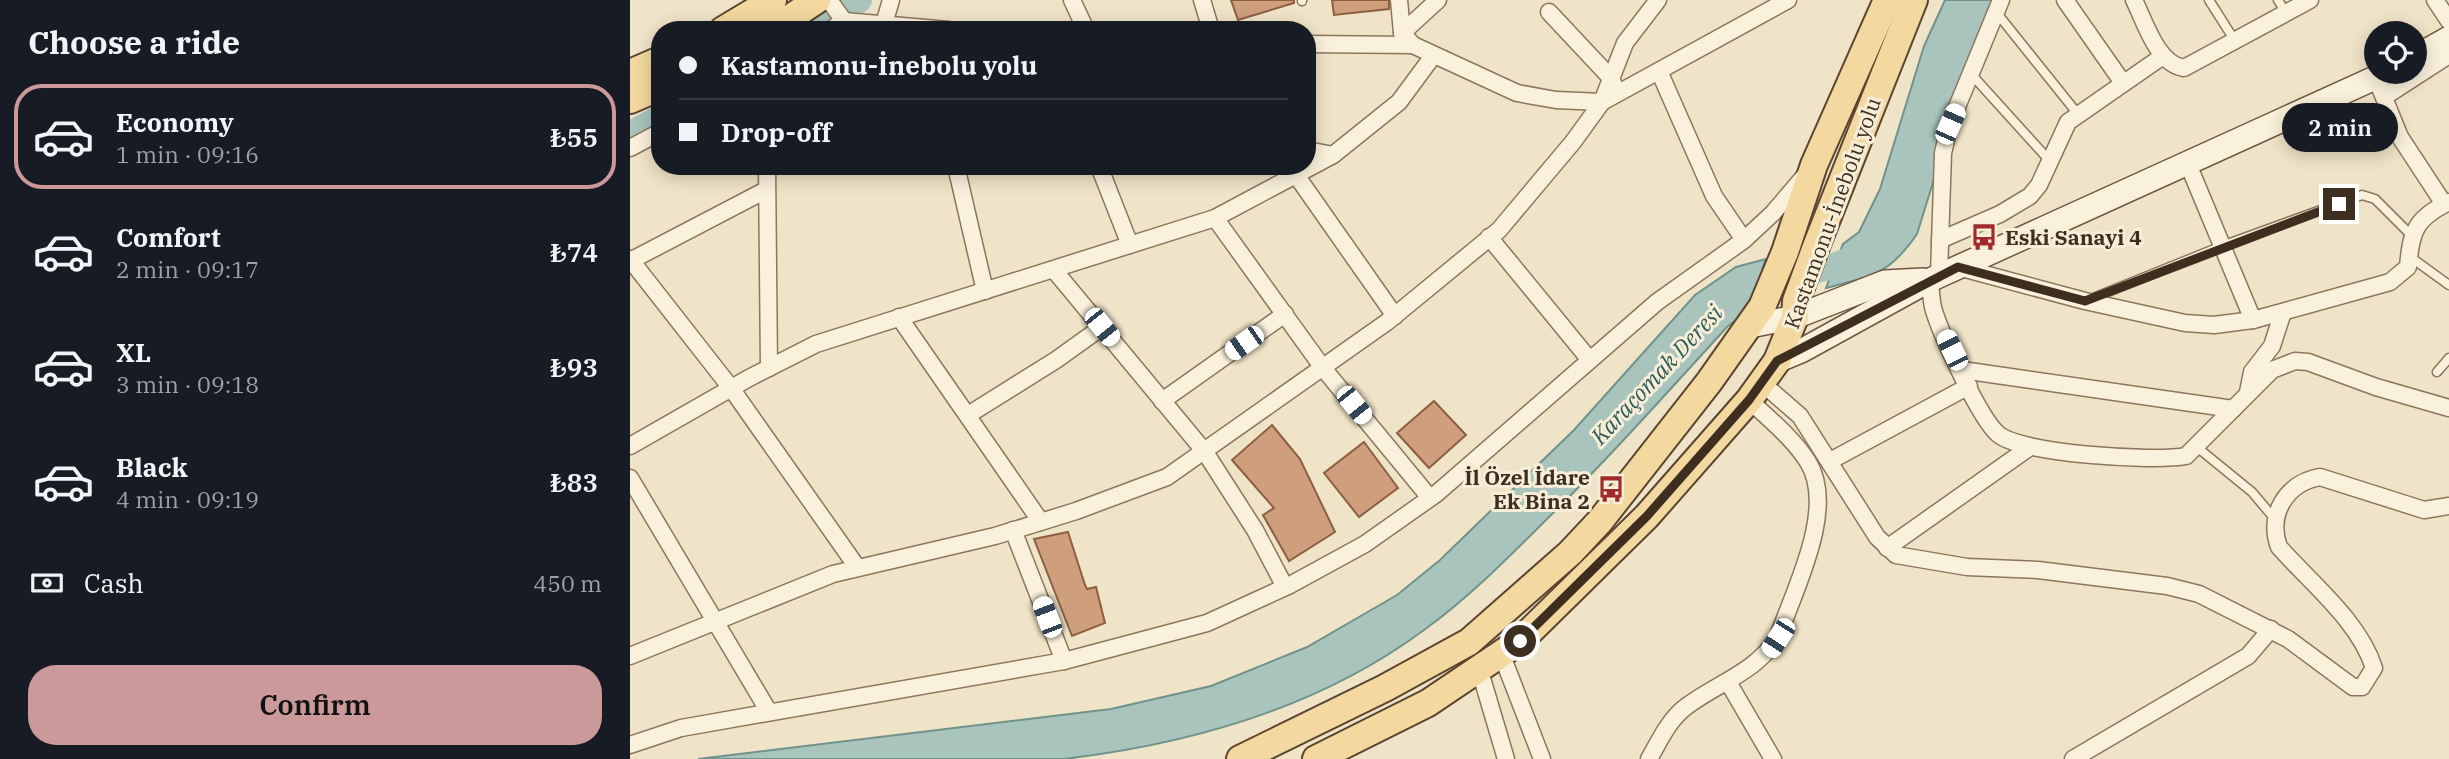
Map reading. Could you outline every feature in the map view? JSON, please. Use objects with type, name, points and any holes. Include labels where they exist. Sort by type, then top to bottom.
[{"type":"main road","points":[[738,21],[772,0]]},
{"type":"main road","points":[[786,21],[817,0]]},
{"type":"main road","points":[[1240,759],[1385,688],[1469,642],[1570,553],[1600,521],[1709,382],[1756,317],[1785,252],[1814,165],[1886,0]]},
{"type":"main road","name":"Kastamonu-İnebolu yolu","points":[[1316,759],[1428,703],[1520,641],[1692,466],[1756,388],[1795,309],[1817,244],[1913,0]]},
{"type":"main road","points":[[2427,50],[2449,38]]},
{"type":"main road","points":[[630,73],[651,64]]},
{"type":"main road","points":[[1709,382],[1721,402],[1756,388],[1942,274],[2188,164],[2378,84]]},
{"type":"main road","points":[[630,100],[651,91]]},
{"type":"main road","points":[[1756,317],[1795,309],[1885,282],[1942,274]]},
{"type":"main road","points":[[1663,441],[1692,466]]},
{"type":"street","points":[[829,0],[844,21]]},
{"type":"street","points":[[885,21],[891,0]]},
{"type":"street","points":[[1072,0],[1082,21]]},
{"type":"street","points":[[1202,0],[1208,21]]},
{"type":"street","points":[[1399,0],[1408,39]]},
{"type":"street","points":[[1408,39],[1438,0]]},
{"type":"street","points":[[630,656],[857,567],[1041,522],[1167,477],[1395,316],[1489,237],[1544,178],[1602,102],[1609,76],[1625,43],[1658,0]]},
{"type":"street","points":[[1316,44],[1408,39],[1433,56],[1517,93],[1556,100],[1602,102],[1788,0]]},
{"type":"street","points":[[2066,0],[2123,83]]},
{"type":"street","points":[[2134,0],[2163,56],[2175,66],[2184,68],[2235,41],[2282,7],[2310,0]]},
{"type":"street","points":[[2435,0],[2449,21]]},
{"type":"street","points":[[1998,6],[1950,124],[1943,153],[1940,240],[1942,274],[1933,310],[1984,417],[1997,433],[2010,441],[2030,447],[2148,459],[2186,456],[2198,448],[2272,370],[2295,361],[2308,362],[2376,387],[2449,408]]},
{"type":"street","points":[[1549,12],[1609,76],[1618,93]]},
{"type":"street","points":[[2427,64],[2449,55]]},
{"type":"street","points":[[1316,164],[1333,155],[1399,102],[1433,56]]},
{"type":"street","points":[[1940,240],[2023,202],[2039,185],[2068,122],[2077,113],[2163,56]]},
{"type":"street","points":[[1658,71],[1714,196],[1744,240]]},
{"type":"street","points":[[1942,274],[2185,323],[2214,325],[2253,320],[2390,282],[2408,267],[2411,235],[2418,224],[2446,203],[2400,137],[2384,84]]},
{"type":"street","points":[[630,148],[651,137]]},
{"type":"street","points":[[1316,151],[1333,155]]},
{"type":"street","points":[[2188,164],[2253,320]]},
{"type":"street","points":[[630,745],[681,728],[1064,661],[1207,623],[1285,587],[1365,544],[1430,498],[1657,302],[1744,240],[1773,214],[1790,189],[1814,165]]},
{"type":"street","points":[[766,175],[769,368]]},
{"type":"street","points":[[958,175],[985,291]]},
{"type":"street","points":[[1102,175],[1130,246]]},
{"type":"street","points":[[630,446],[731,388],[816,344],[1215,218],[1296,175],[1395,316]]},
{"type":"street","points":[[766,190],[630,260],[731,388],[857,567]]},
{"type":"street","points":[[1215,218],[1323,368],[1430,498]]},
{"type":"street","points":[[1489,237],[1588,359]]},
{"type":"street","points":[[1054,270],[1205,452],[1244,510],[1285,587]]},
{"type":"street","points":[[2248,393],[2252,372],[2272,345],[2283,312]]},
{"type":"street","points":[[1162,401],[1284,314]]},
{"type":"street","points":[[899,317],[1041,522]]},
{"type":"street","points":[[968,415],[1056,360],[1102,327]]},
{"type":"street","points":[[1962,370],[2233,409]]},
{"type":"street","points":[[1830,461],[1969,386]]},
{"type":"street","points":[[1756,388],[1800,416],[1861,514],[1887,548],[1905,558],[1968,566],[2038,570],[2167,586],[2223,604],[2271,629],[2353,687],[2362,687],[2374,668],[2364,644],[2279,547],[2273,531],[2274,518],[2294,489],[2306,480],[2320,477],[2424,510],[2449,506]]},
{"type":"street","points":[[1649,759],[1671,721],[1686,706],[1744,673],[1770,650],[1778,638],[1815,530],[1819,499],[1817,482],[1799,449],[1756,388]]},
{"type":"street","points":[[1887,548],[2030,447]]},
{"type":"street","points":[[630,478],[769,712]]},
{"type":"street","points":[[1013,530],[1064,661]]},
{"type":"street","points":[[2075,759],[2248,656],[2271,629]]},
{"type":"street","points":[[1502,653],[1542,759]]},
{"type":"street","points":[[1479,668],[1506,759]]},
{"type":"street","points":[[1728,682],[1773,759]]},
{"type":"lane","points":[[2209,0],[2235,41]]},
{"type":"lane","points":[[1998,6],[2077,113]]},
{"type":"lane","points":[[1972,75],[2049,160]]},
{"type":"lane","points":[[2085,301],[2222,246],[2362,195],[2375,199],[2411,235]]},
{"type":"lane","points":[[2409,256],[2449,285]]},
{"type":"lane","points":[[2437,372],[2449,358]]},
{"type":"lane","points":[[2198,448],[2234,475],[2274,518]]},
{"type":"water","points":[[1945,0],[1999,0],[1970,63],[1917,234],[1897,258],[1878,272],[1826,288],[1843,244],[1859,232],[1880,189],[1924,46]]},
{"type":"water","points":[[1766,259],[1745,313],[1727,327],[1613,452],[1528,538],[1440,618],[1384,657],[1341,681],[1252,718],[1206,732],[1064,759],[698,759],[1111,709],[1211,686],[1307,647],[1397,595],[1440,560],[1574,430],[1695,295],[1736,267]]},
{"type":"building","points":[[1231,0],[1294,0],[1294,3],[1238,20]]},
{"type":"building","points":[[1332,0],[1389,0],[1389,9],[1334,15]]},
{"type":"building","points":[[1434,401],[1466,435],[1429,468],[1397,433]]},
{"type":"building","points":[[1272,425],[1300,459],[1335,532],[1289,561],[1263,515],[1274,508],[1232,460]]},
{"type":"building","points":[[1364,442],[1398,488],[1359,517],[1324,473]]},
{"type":"building","points":[[1068,532],[1087,589],[1096,587],[1105,623],[1072,636],[1034,539]]},
{"type":"waterway","points":[[826,21],[859,0]]},
{"type":"waterway","points":[[630,134],[651,123]]},
{"type":"waterway","name":"Karaçomak Deresi","points":[[1724,300],[1756,284],[1834,266],[1866,253]]},
{"type":"place","name":"Eski Sanayi 4","points":[[1984,237]]},
{"type":"place","name":"İl Özel İdare Ek Bina 2","points":[[1611,489]]},
{"type":"route","points":[[1520,641],[1647,516],[1749,400],[1777,361],[1801,351],[1958,267],[2085,301],[2222,246],[2339,204]]}]
